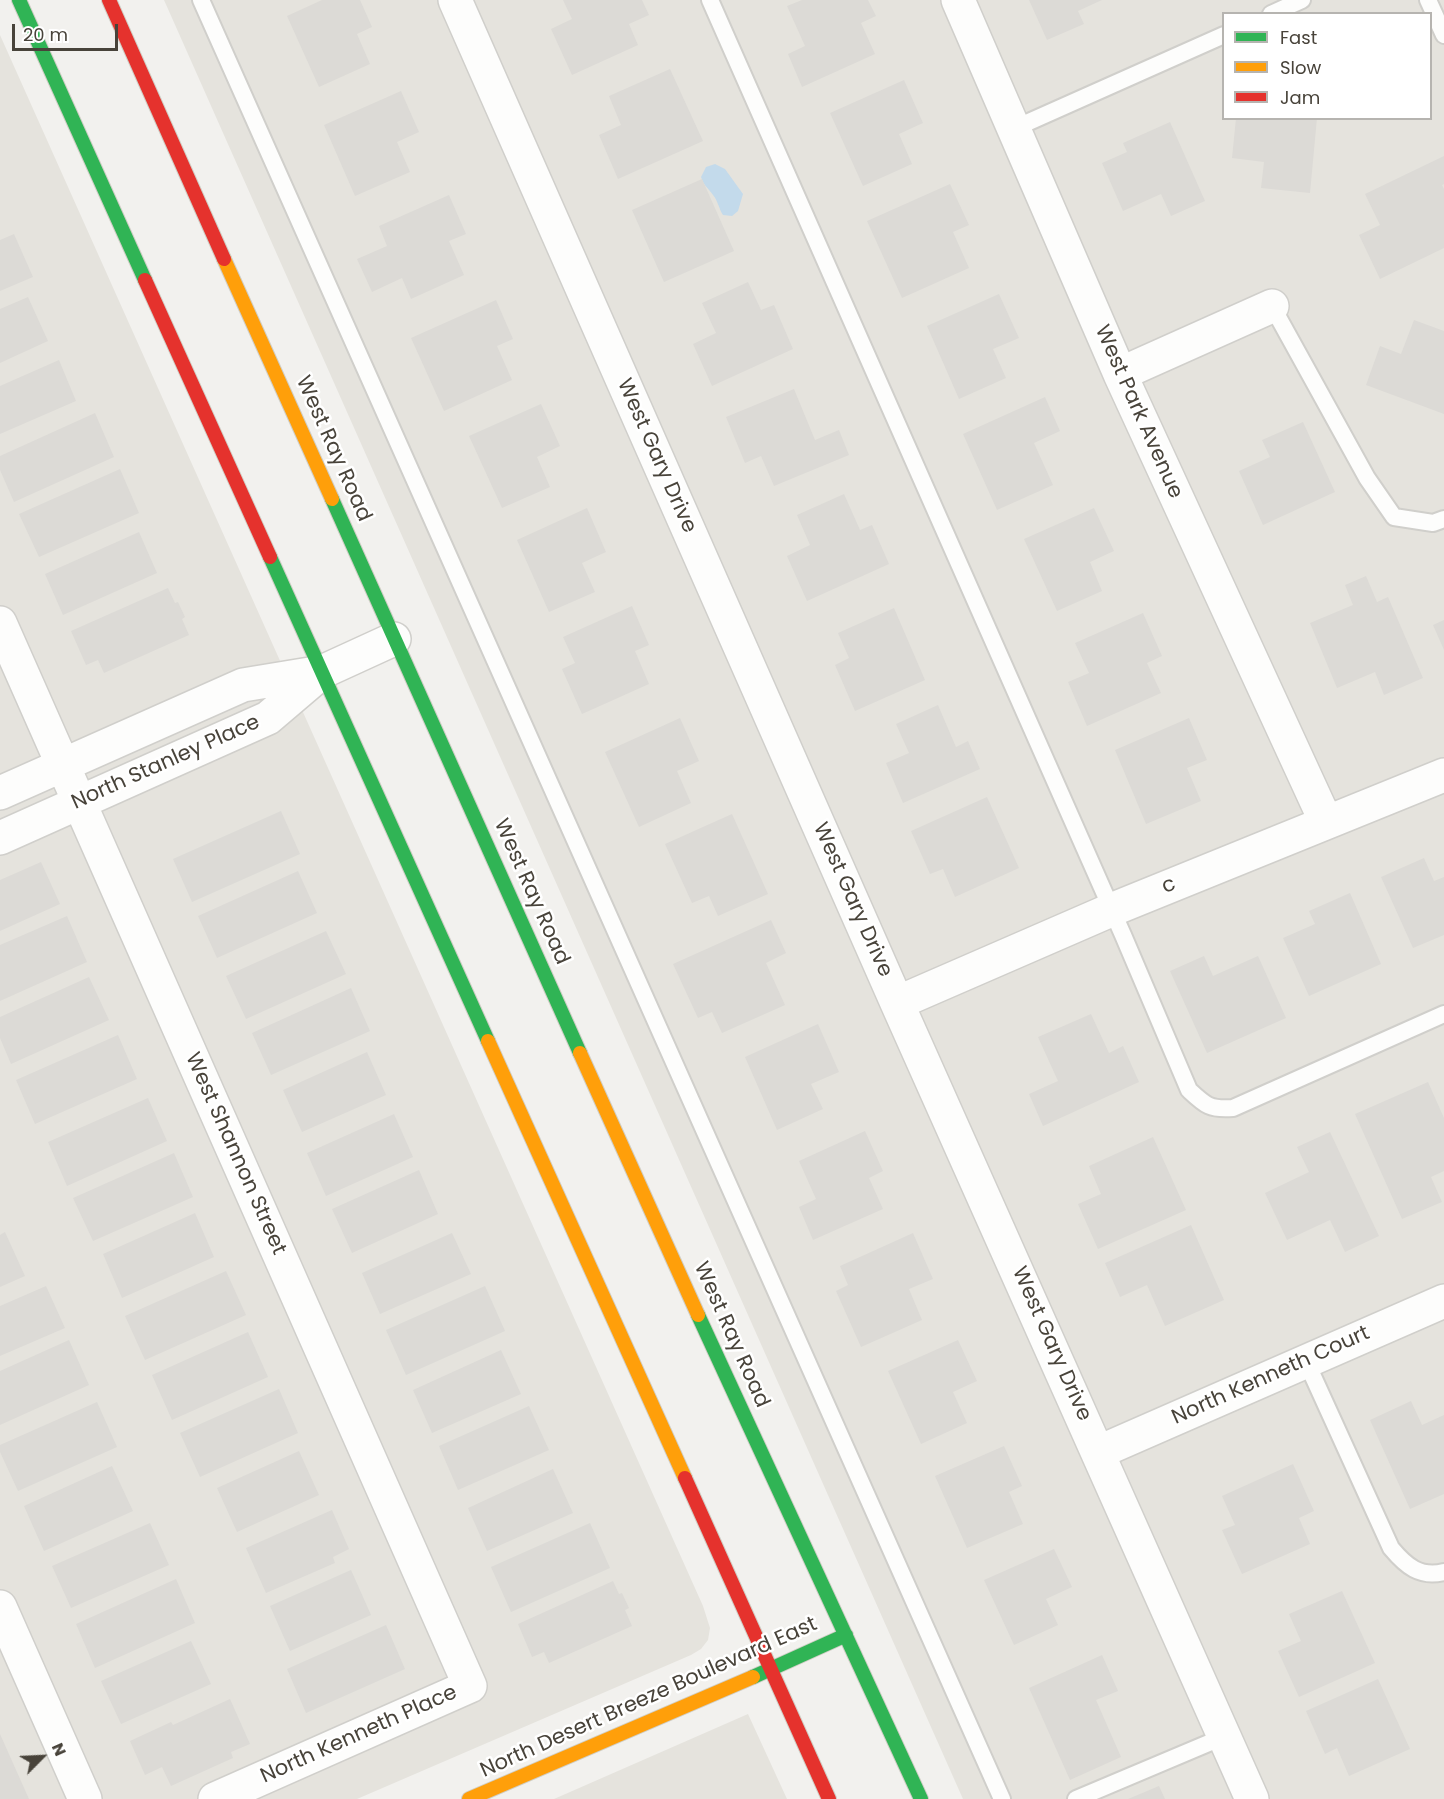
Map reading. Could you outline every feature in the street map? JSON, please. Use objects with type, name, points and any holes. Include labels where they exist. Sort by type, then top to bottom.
[{"type":"main road","points":[[19,0],[829,1799]]},
{"type":"main road","name":"West Ray Road","points":[[109,0],[764,1460],[921,1799]]},
{"type":"main road","name":"North Desert Breeze Boulevard East","points":[[469,1799],[846,1635]]},
{"type":"street","name":"West Gary Drive","points":[[455,0],[897,1003],[1252,1799]]},
{"type":"street","name":"West Park Avenue","points":[[958,0],[1120,374],[1326,822]]},
{"type":"street","points":[[1120,374],[1272,306]]},
{"type":"street","name":"West Shannon Street","points":[[0,623],[470,1686]]},
{"type":"street","name":"North Stanley Place","points":[[0,793],[243,685],[322,672],[394,639]]},
{"type":"street","name":"North Stanley Place","points":[[0,838],[268,718],[322,672]]},
{"type":"street","name":"c","points":[[897,1003],[1112,910],[1444,775]]},
{"type":"street","name":"North Kenneth Court","points":[[1099,1452],[1444,1301]]},
{"type":"street","points":[[0,1607],[13,1672],[85,1799]]},
{"type":"street","name":"North Kenneth Place","points":[[215,1799],[470,1686]]},
{"type":"lane","points":[[201,0],[1002,1799]]},
{"type":"lane","points":[[710,0],[1112,910],[1189,1090],[1203,1103],[1216,1109],[1233,1108],[1444,1014]]},
{"type":"lane","points":[[1275,12],[1302,0]]},
{"type":"lane","points":[[1428,0],[1444,35]]},
{"type":"lane","points":[[1013,129],[1222,36]]},
{"type":"lane","points":[[1272,306],[1367,478],[1394,517],[1433,523],[1444,519]]},
{"type":"lane","points":[[1306,1360],[1391,1548],[1405,1565],[1420,1573],[1444,1572]]},
{"type":"lane","points":[[1076,1799],[1223,1737]]},
{"type":"shaded area","points":[[164,0],[1444,0],[1444,1799],[963,1799]]},
{"type":"shaded area","points":[[0,35],[703,1606],[710,1628],[708,1640],[701,1649],[691,1655],[357,1799],[0,1799]]},
{"type":"shaded area","points":[[748,1714],[787,1799],[554,1799]]},
{"type":"water","points":[[715,164],[725,169],[743,194],[738,211],[732,216],[723,215],[715,197],[701,177],[706,167]]},
{"type":"building","points":[[322,0],[360,0],[372,27],[357,34],[370,64],[319,87],[287,16]]},
{"type":"building","points":[[563,0],[642,0],[649,15],[629,24],[638,45],[572,75],[551,29],[572,19]]},
{"type":"building","points":[[802,0],[868,0],[876,16],[861,23],[875,54],[802,87],[788,54],[805,46],[787,6]]},
{"type":"building","points":[[1029,0],[1102,0],[1078,11],[1084,24],[1047,40]]},
{"type":"building","points":[[670,69],[703,141],[618,179],[599,135],[621,125],[609,96]]},
{"type":"building","points":[[904,80],[923,123],[899,134],[912,164],[863,186],[830,113]]},
{"type":"building","points":[[401,91],[419,132],[397,142],[410,172],[355,196],[324,125]]},
{"type":"building","points":[[1236,120],[1317,120],[1310,193],[1261,188],[1264,162],[1232,158]]},
{"type":"building","points":[[1170,122],[1205,201],[1171,216],[1161,194],[1123,211],[1102,163],[1127,152],[1123,143]]},
{"type":"building","points":[[1444,156],[1444,184],[1442,185],[1444,189],[1444,248],[1380,279],[1359,235],[1380,225],[1365,194]]},
{"type":"building","points":[[702,179],[734,251],[664,282],[632,210]]},
{"type":"building","points":[[950,184],[969,225],[953,232],[969,268],[902,298],[867,221]]},
{"type":"building","points":[[449,195],[466,234],[449,241],[464,275],[411,299],[402,278],[372,292],[357,259],[387,246],[379,226]]},
{"type":"building","points":[[14,234],[33,277],[0,291],[0,240]]},
{"type":"building","points":[[748,282],[761,310],[774,305],[793,349],[712,386],[693,344],[716,333],[702,303]]},
{"type":"building","points":[[999,294],[1019,338],[993,349],[1006,378],[959,399],[927,326]]},
{"type":"building","points":[[28,297],[48,341],[0,363],[0,309]]},
{"type":"building","points":[[496,300],[513,339],[497,346],[512,380],[444,411],[411,338]]},
{"type":"building","points":[[1414,320],[1444,331],[1444,414],[1366,385],[1380,346],[1401,354]]},
{"type":"building","points":[[59,360],[76,401],[0,434],[0,386]]},
{"type":"building","points":[[794,389],[815,440],[839,430],[849,455],[774,486],[761,456],[745,463],[726,417]]},
{"type":"building","points":[[1045,397],[1060,431],[1034,443],[1053,485],[997,510],[963,434]]},
{"type":"building","points":[[541,404],[560,446],[537,457],[550,487],[502,508],[469,436]]},
{"type":"building","points":[[95,413],[114,457],[14,502],[0,470],[0,456]]},
{"type":"building","points":[[1303,422],[1335,492],[1263,525],[1239,471],[1270,457],[1262,440]]},
{"type":"building","points":[[120,469],[139,513],[39,557],[19,514]]},
{"type":"building","points":[[844,494],[860,530],[872,525],[889,564],[807,601],[787,556],[810,545],[797,515]]},
{"type":"building","points":[[587,508],[606,552],[582,563],[595,592],[549,612],[517,540]]},
{"type":"building","points":[[1094,508],[1114,551],[1090,562],[1102,591],[1057,611],[1024,539]]},
{"type":"building","points":[[139,532],[157,573],[63,615],[45,574]]},
{"type":"building","points":[[1366,576],[1377,602],[1388,597],[1423,678],[1384,695],[1375,672],[1337,688],[1310,623],[1353,605],[1345,585]]},
{"type":"building","points":[[168,588],[185,617],[182,619],[189,635],[104,673],[98,660],[86,665],[71,631]]},
{"type":"building","points":[[632,606],[649,645],[635,651],[649,684],[582,714],[562,669],[575,663],[563,637]]},
{"type":"building","points":[[894,608],[925,680],[855,711],[835,665],[849,658],[838,633]]},
{"type":"building","points":[[1143,613],[1162,656],[1147,663],[1161,693],[1087,726],[1068,682],[1089,673],[1075,643]]},
{"type":"building","points":[[1444,620],[1444,650],[1433,625]]},
{"type":"building","points":[[938,705],[956,747],[968,741],[980,769],[903,803],[886,763],[909,753],[896,724]]},
{"type":"building","points":[[680,718],[699,761],[677,771],[691,803],[639,827],[605,752]]},
{"type":"building","points":[[1189,718],[1207,760],[1187,768],[1201,801],[1146,824],[1115,750]]},
{"type":"building","points":[[987,797],[1019,868],[955,897],[943,869],[930,874],[911,831]]},
{"type":"building","points":[[281,811],[300,854],[192,902],[173,859]]},
{"type":"building","points":[[732,814],[768,894],[718,916],[709,896],[692,903],[665,844]]},
{"type":"building","points":[[1424,858],[1434,881],[1444,877],[1444,935],[1413,948],[1381,877]]},
{"type":"building","points":[[41,862],[60,904],[0,931],[0,880]]},
{"type":"building","points":[[298,871],[317,913],[217,958],[198,916]]},
{"type":"building","points":[[1350,893],[1381,964],[1309,996],[1283,938],[1315,924],[1309,911]]},
{"type":"building","points":[[67,916],[87,962],[0,1001],[0,945]]},
{"type":"building","points":[[771,920],[786,953],[766,963],[785,1005],[722,1033],[712,1012],[698,1018],[673,964]]},
{"type":"building","points":[[326,931],[346,974],[246,1019],[226,976]]},
{"type":"building","points":[[1204,956],[1213,976],[1258,956],[1286,1018],[1207,1053],[1170,971]]},
{"type":"building","points":[[89,977],[109,1020],[11,1064],[0,1038],[0,1017]]},
{"type":"building","points":[[351,988],[370,1031],[271,1075],[252,1033]]},
{"type":"building","points":[[1091,1014],[1109,1053],[1123,1046],[1139,1082],[1043,1126],[1029,1094],[1058,1081],[1038,1037]]},
{"type":"building","points":[[818,1024],[839,1072],[811,1084],[823,1109],[777,1130],[745,1057]]},
{"type":"building","points":[[118,1035],[137,1079],[35,1124],[16,1080]]},
{"type":"building","points":[[367,1052],[386,1095],[302,1132],[283,1090]]},
{"type":"building","points":[[1428,1082],[1444,1118],[1444,1171],[1431,1177],[1442,1202],[1402,1219],[1355,1114]]},
{"type":"building","points":[[148,1098],[167,1141],[67,1186],[48,1142]]},
{"type":"building","points":[[394,1114],[413,1157],[326,1196],[307,1153]]},
{"type":"building","points":[[865,1131],[883,1171],[869,1178],[883,1209],[813,1240],[799,1207],[816,1199],[799,1161]]},
{"type":"building","points":[[1330,1132],[1379,1236],[1345,1252],[1330,1220],[1287,1240],[1265,1193],[1309,1172],[1297,1147]]},
{"type":"building","points":[[1153,1137],[1186,1210],[1098,1249],[1078,1204],[1101,1194],[1089,1166]]},
{"type":"building","points":[[174,1153],[193,1197],[93,1241],[73,1198]]},
{"type":"building","points":[[419,1170],[438,1214],[352,1253],[332,1209]]},
{"type":"building","points":[[195,1213],[214,1257],[122,1298],[103,1254]]},
{"type":"building","points":[[1191,1225],[1224,1300],[1165,1326],[1147,1285],[1120,1297],[1105,1263]]},
{"type":"building","points":[[5,1232],[25,1276],[0,1287],[0,1235]]},
{"type":"building","points":[[452,1233],[471,1274],[380,1314],[362,1273]]},
{"type":"building","points":[[913,1233],[933,1279],[909,1289],[922,1320],[861,1347],[836,1291],[848,1285],[840,1266]]},
{"type":"building","points":[[226,1271],[246,1315],[145,1360],[125,1316]]},
{"type":"building","points":[[46,1286],[65,1328],[0,1356],[0,1306]]},
{"type":"building","points":[[485,1286],[505,1331],[406,1375],[386,1330]]},
{"type":"building","points":[[248,1332],[268,1377],[172,1420],[152,1375]]},
{"type":"building","points":[[69,1340],[89,1385],[0,1425],[0,1371]]},
{"type":"building","points":[[958,1340],[977,1381],[953,1392],[967,1423],[921,1444],[888,1371]]},
{"type":"building","points":[[501,1350],[521,1394],[432,1433],[413,1390]]},
{"type":"building","points":[[279,1389],[298,1433],[200,1477],[180,1433]]},
{"type":"building","points":[[1411,1401],[1422,1425],[1444,1415],[1444,1494],[1410,1509],[1370,1420]]},
{"type":"building","points":[[97,1402],[117,1447],[18,1491],[0,1452],[0,1445]]},
{"type":"building","points":[[529,1406],[549,1450],[458,1490],[439,1446]]},
{"type":"building","points":[[1004,1446],[1022,1486],[1009,1492],[1023,1524],[967,1548],[935,1476]]},
{"type":"building","points":[[299,1451],[319,1495],[237,1532],[217,1488]]},
{"type":"building","points":[[1293,1464],[1314,1511],[1299,1518],[1310,1544],[1242,1574],[1222,1530],[1235,1525],[1222,1496]]},
{"type":"building","points":[[112,1466],[133,1511],[44,1551],[24,1506]]},
{"type":"building","points":[[553,1469],[573,1513],[487,1551],[468,1508]]},
{"type":"building","points":[[332,1510],[349,1549],[333,1557],[335,1563],[266,1593],[246,1548]]},
{"type":"building","points":[[150,1523],[169,1565],[71,1608],[52,1566]]},
{"type":"building","points":[[590,1523],[610,1568],[511,1612],[491,1567]]},
{"type":"building","points":[[1054,1549],[1072,1587],[1046,1599],[1058,1625],[1014,1645],[984,1580]]},
{"type":"building","points":[[351,1570],[371,1615],[290,1651],[270,1606]]},
{"type":"building","points":[[176,1579],[195,1623],[95,1668],[76,1624]]},
{"type":"building","points":[[613,1581],[629,1608],[625,1610],[632,1626],[549,1663],[544,1652],[532,1657],[518,1624]]},
{"type":"building","points":[[1342,1591],[1375,1663],[1299,1697],[1278,1651],[1301,1641],[1289,1614]]},
{"type":"building","points":[[386,1625],[405,1669],[306,1713],[287,1669]]},
{"type":"building","points":[[191,1641],[211,1684],[121,1724],[101,1681]]},
{"type":"building","points":[[1102,1655],[1118,1691],[1096,1700],[1121,1757],[1070,1780],[1029,1688]]},
{"type":"building","points":[[1378,1679],[1410,1749],[1349,1776],[1337,1748],[1325,1754],[1306,1711]]},
{"type":"building","points":[[230,1699],[250,1744],[231,1752],[233,1758],[171,1786],[162,1767],[145,1775],[130,1741],[171,1722],[173,1725]]},
{"type":"building","points":[[0,1734],[29,1799],[0,1799]]},
{"type":"building","points":[[1159,1786],[1165,1799],[1128,1799]]},
{"type":"traffic: fast","points":[[19,0],[145,280]]},
{"type":"traffic: fast","points":[[332,499],[580,1053]]},
{"type":"traffic: fast","points":[[270,557],[488,1041]]},
{"type":"traffic: fast","points":[[698,1315],[921,1799]]},
{"type":"traffic: fast","points":[[753,1677],[846,1635]]},
{"type":"traffic: slow","points":[[224,259],[332,499]]},
{"type":"traffic: slow","points":[[488,1041],[685,1478]]},
{"type":"traffic: slow","points":[[580,1053],[698,1315]]},
{"type":"traffic: slow","points":[[469,1799],[753,1677]]},
{"type":"traffic: jam","points":[[109,0],[224,259]]},
{"type":"traffic: jam","points":[[145,280],[270,557]]},
{"type":"traffic: jam","points":[[685,1478],[829,1799]]}]
